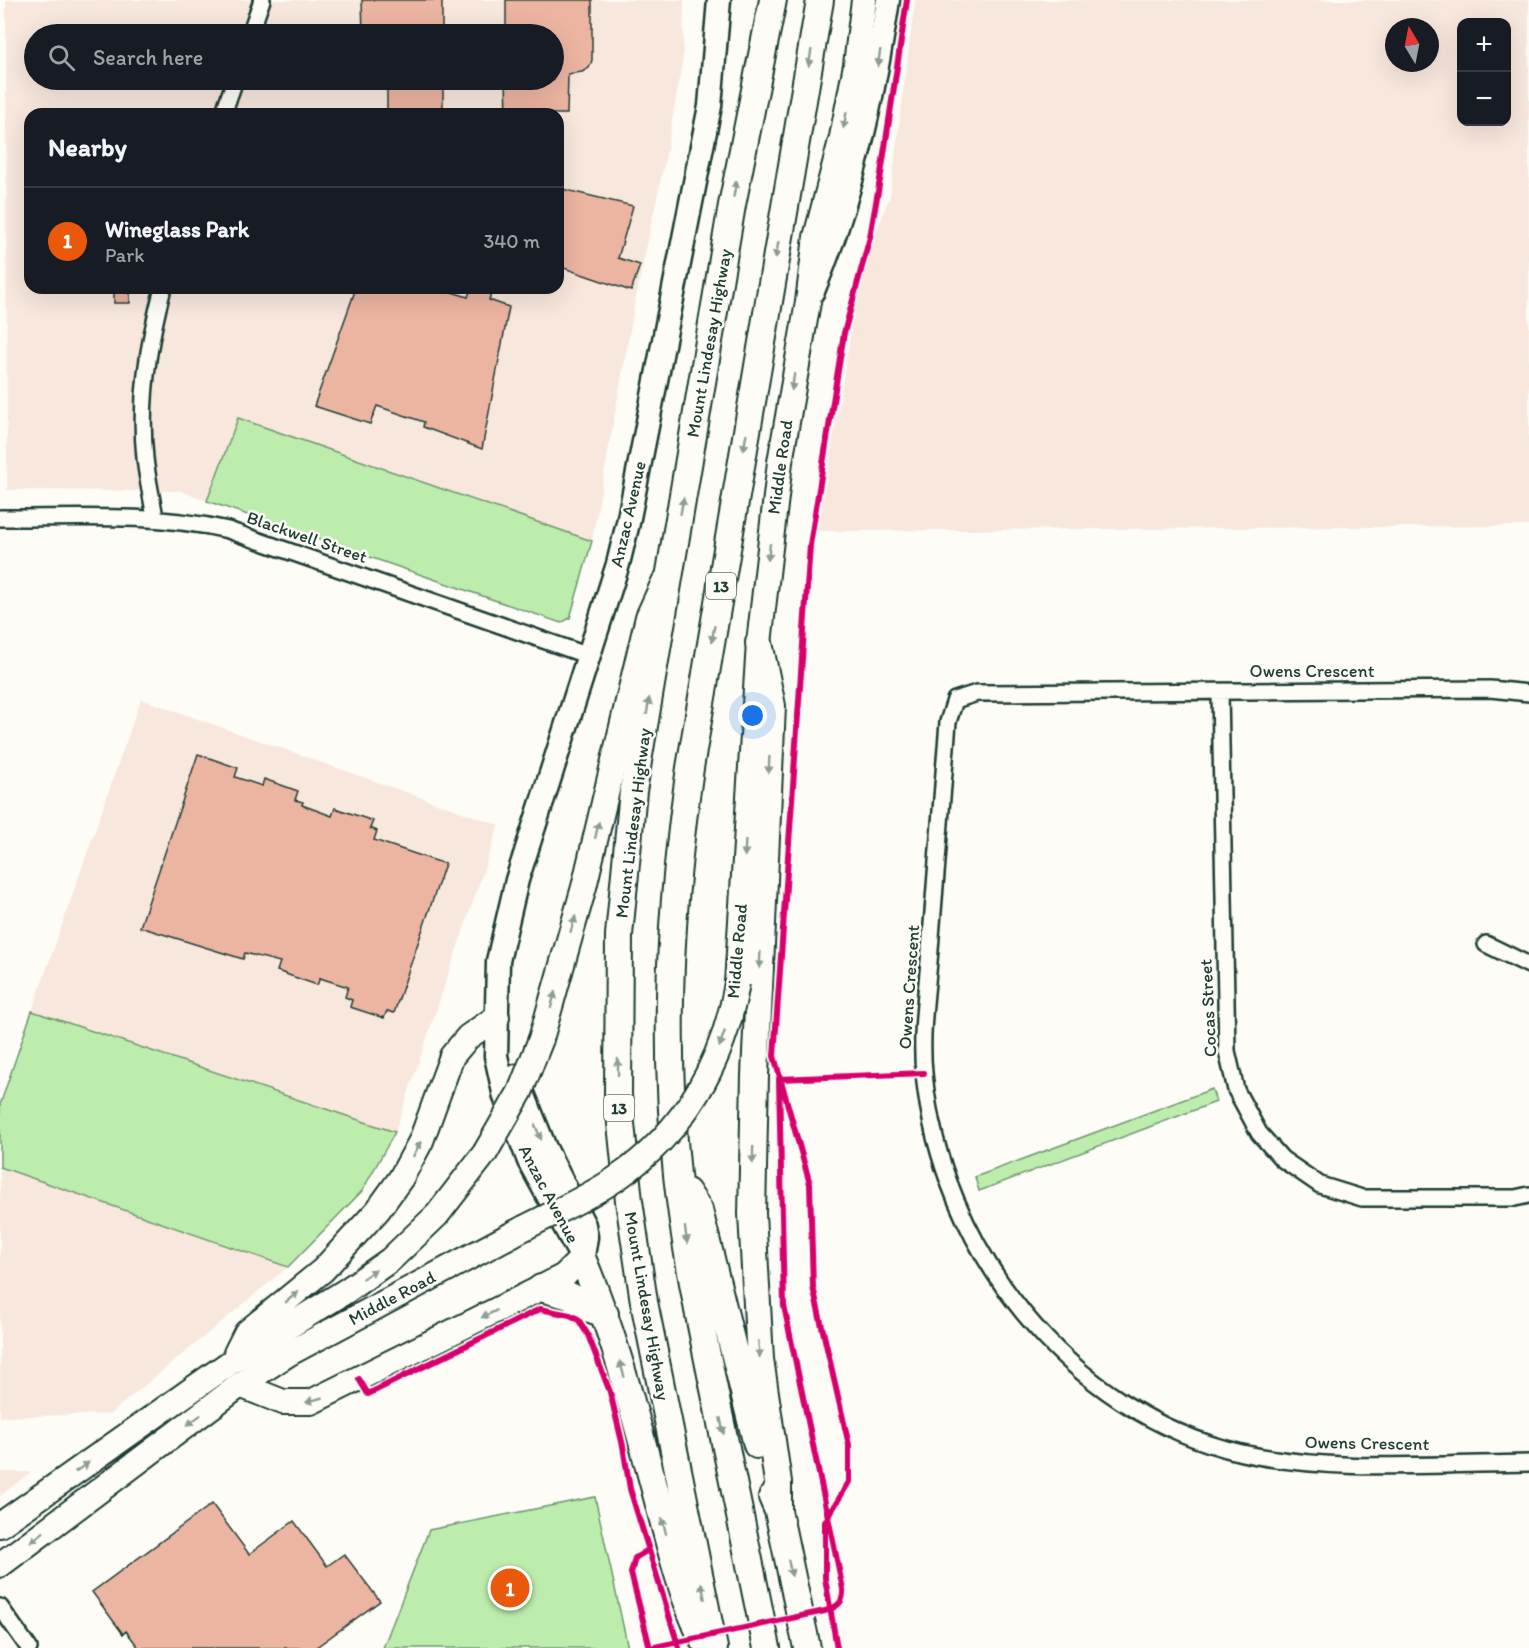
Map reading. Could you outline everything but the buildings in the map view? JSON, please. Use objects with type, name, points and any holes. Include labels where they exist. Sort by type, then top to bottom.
[{"type":"highway","name":"Mount Lindesay Highway","points":[[714,1648],[644,1302],[628,1201],[618,1095],[617,991],[625,856],[633,791],[732,205],[773,0]]},
{"type":"highway","name":"13","points":[[767,1648],[693,1288],[677,1177],[668,1008],[672,919],[678,859],[696,734],[820,0]]},
{"type":"highway","points":[[759,643],[772,706],[755,1063],[752,1214],[760,1359],[778,1482],[778,1511]]},
{"type":"highway","points":[[677,1177],[699,1210],[767,1484],[778,1511],[807,1648]]},
{"type":"highway","points":[[582,1258],[605,1314],[685,1602],[706,1648]]},
{"type":"highway","points":[[541,1288],[570,1296],[591,1309],[605,1314]]},
{"type":"main road","name":"Anzac Avenue","points":[[582,1258],[586,1237],[584,1225],[560,1182],[533,1121],[498,1017],[498,961],[505,927],[628,523],[708,115],[719,0]]},
{"type":"main road","name":"Middle Road","points":[[0,1565],[240,1385],[288,1354],[617,1178],[658,1145],[689,1107],[707,1078],[723,1041],[737,983],[759,643],[780,462],[808,302],[816,237],[842,137],[856,65],[864,0]]},
{"type":"main road","points":[[808,302],[834,242],[878,64],[888,0]]},
{"type":"main road","name":"Middle Road","points":[[0,1525],[231,1362],[346,1291],[390,1260],[436,1215],[485,1153],[520,1092],[541,1040],[584,887],[648,617],[672,563]]},
{"type":"main road","points":[[231,1362],[246,1333],[323,1270],[378,1210],[401,1178],[421,1142],[452,1056],[468,1037],[498,1017]]},
{"type":"main road","points":[[240,1385],[283,1402],[311,1402],[564,1276],[582,1258]]},
{"type":"street","points":[[254,24],[262,0]]},
{"type":"street","points":[[225,108],[231,90]]},
{"type":"street","points":[[155,518],[145,458],[143,417],[147,357],[162,294]]},
{"type":"street","name":"Blackwell Street","points":[[0,518],[155,518],[228,530],[589,656]]},
{"type":"street","name":"Owens Crescent","points":[[1529,693],[1490,689],[977,693],[955,700],[948,722],[923,1049],[929,1110],[953,1197],[978,1246],[1006,1291],[1043,1337],[1088,1378],[1135,1409],[1186,1434],[1241,1452],[1311,1464],[1529,1463]]},
{"type":"street","name":"Cocas Street","points":[[1220,692],[1227,1051],[1236,1090],[1259,1133],[1282,1159],[1320,1185],[1362,1198],[1515,1198],[1529,1195]]},
{"type":"street","points":[[1486,944],[1529,965]]},
{"type":"street","points":[[0,1607],[29,1648]]},
{"type":"shaded area","points":[[6,0],[684,0],[683,58],[667,150],[636,297],[592,541],[238,419],[207,501],[181,491],[7,490]]},
{"type":"shaded area","points":[[915,0],[1529,0],[1529,526],[818,531],[856,300],[865,262],[890,196]]},
{"type":"shaded area","points":[[141,699],[499,825],[395,1132],[32,1011]]},
{"type":"shaded area","points":[[0,1167],[288,1267],[110,1414],[0,1417]]},
{"type":"shaded area","points":[[0,1472],[31,1472],[0,1496]]},
{"type":"green space","points":[[238,418],[592,541],[570,618],[561,623],[207,501]]},
{"type":"green space","points":[[32,1011],[395,1132],[362,1191],[288,1267],[0,1167],[0,1105]]},
{"type":"green space","points":[[1212,1089],[1216,1102],[979,1191],[975,1177]]},
{"type":"green space","points":[[595,1497],[628,1648],[383,1648],[429,1530]]},
{"type":"cycle path","points":[[837,1648],[825,1578],[825,1522],[849,1482],[849,1445],[813,1287],[810,1184],[774,1056],[810,545],[844,333],[870,237],[907,0]]},
{"type":"cycle path","points":[[650,1648],[825,1611],[841,1601],[843,1589],[784,1306],[779,1079],[924,1073]]},
{"type":"cycle path","points":[[359,1379],[368,1394],[540,1309],[570,1315],[578,1319],[588,1335],[610,1392],[623,1446],[630,1489],[679,1648]]},
{"type":"cycle path","points":[[648,1550],[635,1558],[631,1573],[650,1648]]},
{"type":"place","name":"Wineglass Park","points":[[510,1588]]}]
